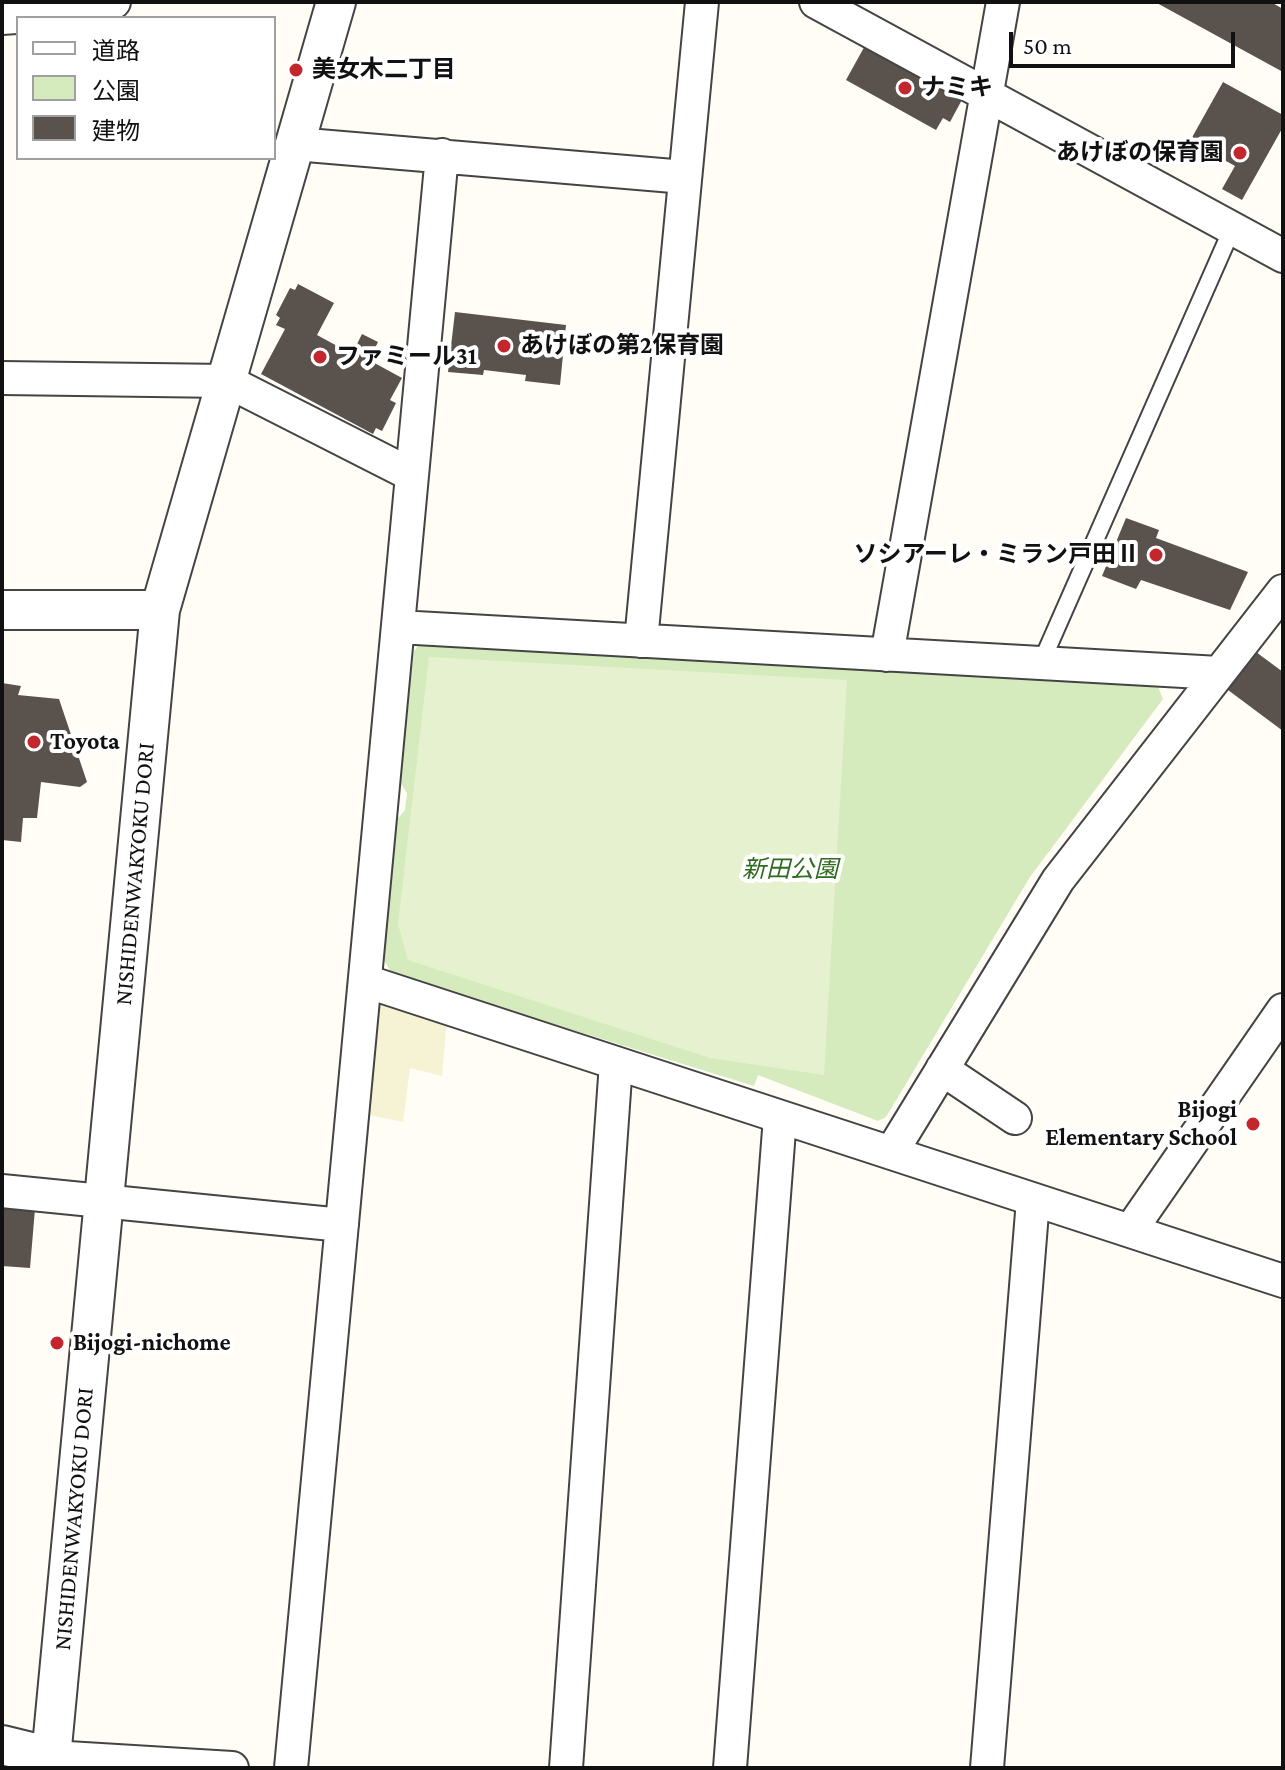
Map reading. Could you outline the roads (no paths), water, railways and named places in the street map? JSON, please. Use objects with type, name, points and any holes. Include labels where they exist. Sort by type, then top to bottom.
[{"type":"street","points":[[31,16],[88,12],[114,2]]},
{"type":"street","name":"NISHIDENWAKYOKU DORI","points":[[50,1762],[160,610],[336,2]]},
{"type":"street","points":[[641,641],[702,2]]},
{"type":"street","points":[[816,2],[1283,256]]},
{"type":"street","points":[[887,655],[1003,2]]},
{"type":"street","points":[[295,144],[685,177]]},
{"type":"street","points":[[291,1768],[442,155]]},
{"type":"street","points":[[2,378],[227,381],[412,475]]},
{"type":"street","points":[[891,1153],[1058,880],[1283,591]]},
{"type":"street","points":[[2,610],[160,610]]},
{"type":"street","points":[[398,627],[1219,673]]},
{"type":"street","points":[[365,981],[1283,1281]]},
{"type":"street","points":[[1130,1231],[1283,1010]]},
{"type":"street","points":[[566,1768],[616,1063]]},
{"type":"street","points":[[942,1069],[1015,1118]]},
{"type":"street","points":[[730,1768],[780,1117]]},
{"type":"street","points":[[2,1191],[342,1225]]},
{"type":"street","points":[[987,1768],[1033,1200]]},
{"type":"street","points":[[2,1745],[50,1762],[232,1768]]},
{"type":"lane","points":[[1041,663],[1232,229]]},
{"type":"place","name":"美女木二丁目","points":[[296,70]]},
{"type":"place","name":"ナミキ","points":[[905,88]]},
{"type":"place","name":"あけぼの保育園","points":[[1240,153]]},
{"type":"place","name":"あけぼの第2保育園","points":[[504,346]]},
{"type":"place","name":"ファミール31","points":[[320,357]]},
{"type":"place","name":"ソシアーレ・ミラン戸田Ⅱ","points":[[1156,555]]},
{"type":"place","name":"Toyota","points":[[34,742]]},
{"type":"place","name":"Bijogi Elementary School","points":[[1253,1124]]},
{"type":"place","name":"Bijogi-nichome","points":[[57,1343]]},
{"type":"park label","name":"新田公園","points":[[790,870]]}]
